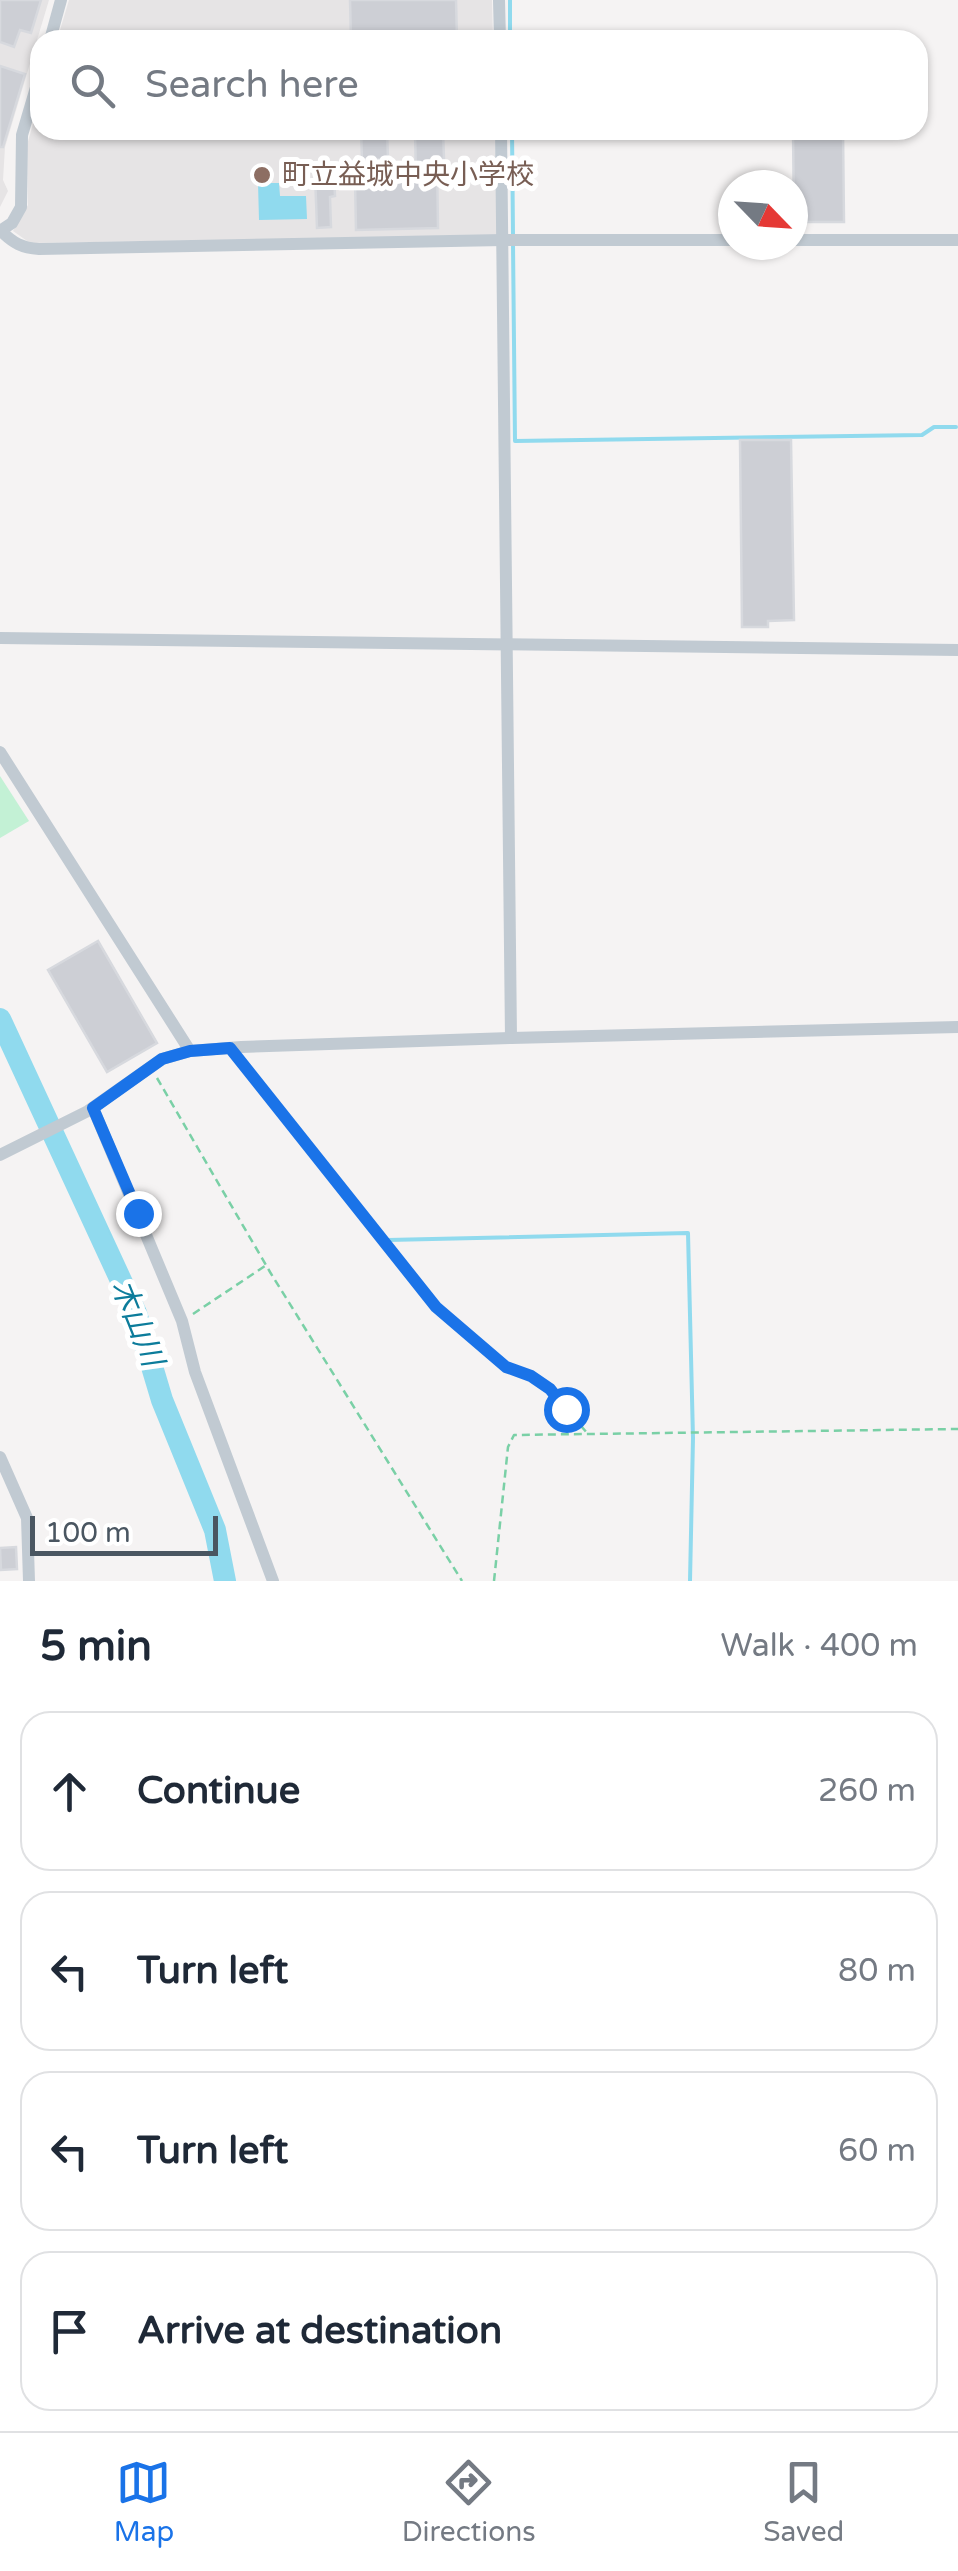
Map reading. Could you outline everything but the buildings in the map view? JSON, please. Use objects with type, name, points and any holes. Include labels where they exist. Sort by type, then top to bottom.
[{"type":"street","points":[[53,30],[61,0]]},
{"type":"street","points":[[499,0],[500,30]]},
{"type":"street","points":[[30,108],[22,135],[21,207],[12,223],[0,231],[23,248],[718,240]]},
{"type":"street","points":[[501,140],[511,1038]]},
{"type":"street","points":[[808,240],[958,240]]},
{"type":"street","points":[[0,638],[958,650]]},
{"type":"street","points":[[0,752],[190,1051]]},
{"type":"street","points":[[0,1155],[90,1110],[162,1059],[190,1051],[958,1027]]},
{"type":"street","points":[[90,1110],[182,1321],[196,1372],[272,1581]]},
{"type":"street","points":[[0,1458],[27,1518],[29,1581]]},
{"type":"path","points":[[230,1048],[436,1307],[506,1367],[531,1376],[550,1389],[588,1434]]},
{"type":"path","points":[[151,1067],[266,1265],[462,1581]]},
{"type":"path","points":[[182,1321],[266,1265]]},
{"type":"path","points":[[494,1581],[508,1447],[514,1435],[958,1428]]},
{"type":"shaded area","points":[[0,0],[49,0],[40,30],[30,30],[30,63],[5,147],[3,180],[8,191],[0,207]]},
{"type":"shaded area","points":[[69,0],[492,0],[493,30],[60,30]]},
{"type":"shaded area","name":"町立益城中央小学校","points":[[30,134],[30,140],[495,140],[498,236],[30,243],[13,231],[28,205]]},
{"type":"green space","points":[[0,776],[29,821],[0,838]]},
{"type":"water","points":[[258,183],[279,183],[280,196],[306,196],[307,219],[259,220]]},
{"type":"waterway","points":[[510,0],[510,30]]},
{"type":"waterway","points":[[512,140],[513,235]]},
{"type":"waterway","points":[[513,244],[515,441],[922,435],[934,427],[956,427]]},
{"type":"waterway","name":"木山川","points":[[0,1019],[136,1313],[162,1400],[215,1530],[225,1581]]},
{"type":"waterway","points":[[388,1240],[688,1233],[693,1438],[690,1581]]},
{"type":"place","name":"町立益城中央小学校","points":[[262,175]]},
{"type":"route","points":[[138,1213],[93,1108],[162,1059],[190,1051],[230,1048],[436,1307],[506,1367],[531,1376],[550,1389],[566,1409]]}]
